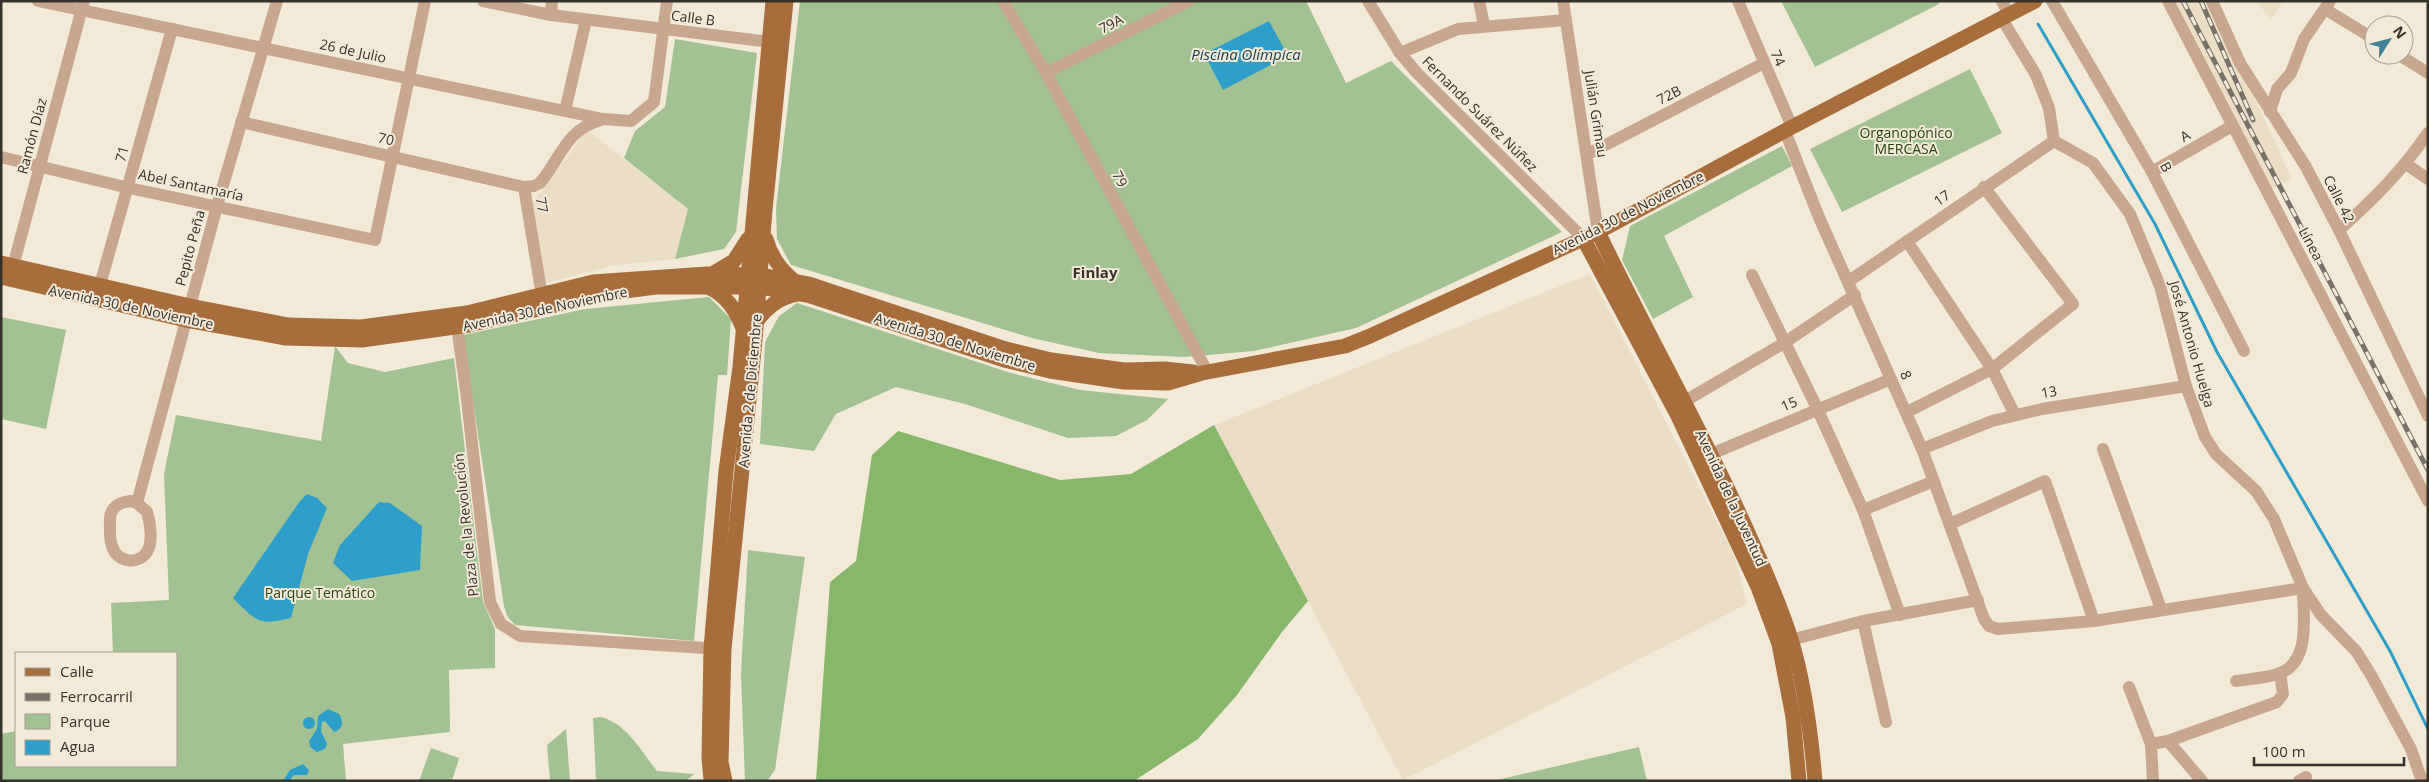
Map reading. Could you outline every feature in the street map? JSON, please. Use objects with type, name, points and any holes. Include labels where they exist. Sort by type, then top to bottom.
[{"type":"main road","name":"Avenida 2 de Diciembre","points":[[772,1],[775,43]]},
{"type":"main road","name":"Avenida 2 de Diciembre","points":[[711,781],[709,757],[718,649],[756,322],[754,281],[757,232],[775,43],[786,1]]},
{"type":"main road","name":"Avenida 30 de Noviembre","points":[[6,271],[188,313],[288,325],[361,327],[456,321],[543,302],[593,282],[754,281],[796,287],[1004,360],[1050,371],[1124,382],[1168,383],[1204,373],[1345,346],[1598,232],[1789,129],[2035,1]]},
{"type":"main road","points":[[1612,259],[1614,239],[1619,220]]},
{"type":"main road","points":[[743,330],[736,312],[710,280],[734,261],[757,232],[777,265],[796,287],[790,295],[764,311],[756,322]]},
{"type":"main road","name":"Avenida de la Juventud","points":[[1598,232],[1685,401],[1705,456],[1764,584],[1785,642],[1810,724],[1815,781]]},
{"type":"main road","name":"Avenida de la Juventud","points":[[1583,238],[1678,416],[1705,456]]},
{"type":"main road","points":[[1563,247],[1576,249],[1592,256]]},
{"type":"main road","name":"Avenida 30 de Noviembre","points":[[6,271],[100,285],[188,313]]},
{"type":"main road","name":"Avenida 2 de Diciembre","points":[[724,781],[721,762],[718,649],[726,471],[743,330],[754,281]]},
{"type":"main road","name":"Avenida de la Juventud","points":[[1785,642],[1799,781]]},
{"type":"street","name":"26 de Julio","points":[[38,1],[83,6],[172,29],[409,79],[603,119],[632,121],[654,102],[663,30]]},
{"type":"street","name":"Pepito Peña","points":[[137,503],[217,206],[277,1]]},
{"type":"street","points":[[393,156],[425,1]]},
{"type":"street","name":"Calle B","points":[[483,1],[551,15],[775,43]]},
{"type":"street","points":[[551,15],[552,1]]},
{"type":"street","points":[[663,30],[667,1]]},
{"type":"street","name":"79","points":[[1003,1],[1046,73],[1204,373]]},
{"type":"street","name":"79A","points":[[1046,73],[1188,1]]},
{"type":"street","name":"Fernando Suárez Núñez","points":[[1368,1],[1400,53],[1416,73],[1583,238]]},
{"type":"street","points":[[1479,1],[1484,25]]},
{"type":"street","name":"Julián Grimau","points":[[1563,1],[1588,154],[1598,232]]},
{"type":"street","name":"74","points":[[1738,1],[1789,129]]},
{"type":"street","points":[[2002,1],[2006,17],[2036,75],[2049,108],[2054,141]]},
{"type":"street","name":"B","points":[[2052,1],[2152,172],[2244,352]]},
{"type":"street","name":"Línea","points":[[2168,1],[2428,501]]},
{"type":"street","name":"Calle 42","points":[[2212,1],[2240,63],[2306,167],[2339,230],[2427,411]]},
{"type":"street","points":[[2270,112],[2277,88],[2291,72],[2304,39],[2327,5],[2364,32]]},
{"type":"street","name":"Ramón Díaz","points":[[6,271],[39,166],[83,6]]},
{"type":"street","points":[[564,111],[586,20]]},
{"type":"street","points":[[1400,53],[1458,29],[1484,25],[1566,20]]},
{"type":"street","name":"71","points":[[100,285],[129,188],[172,29]]},
{"type":"street","name":"72B","points":[[1588,154],[1764,63]]},
{"type":"street","points":[[2414,64],[2428,73]]},
{"type":"street","points":[[2259,95],[2277,88]]},
{"type":"street","name":"77","points":[[543,302],[524,186],[534,186],[540,183],[566,144],[584,125],[603,119]]},
{"type":"street","name":"70","points":[[241,122],[524,186]]},
{"type":"street","name":"A","points":[[2152,172],[2232,126]]},
{"type":"street","name":"8","points":[[1789,129],[1818,215],[1849,281],[1922,449],[1984,619],[1990,626],[1998,629],[2094,621]]},
{"type":"street","points":[[2339,230],[2382,191],[2406,164],[2428,133]]},
{"type":"street","name":"17","points":[[1849,281],[2054,141]]},
{"type":"street","name":"José Antonio Huelga","points":[[2054,141],[2059,146],[2093,163],[2130,214],[2160,286],[2186,386],[2205,437],[2216,454],[2256,491],[2274,519],[2303,588],[2321,615],[2356,651],[2411,749],[2422,781]]},
{"type":"street","name":"Abel Santamaría","points":[[1,157],[129,188],[375,240],[393,156]]},
{"type":"street","points":[[2406,164],[2428,178]]},
{"type":"street","points":[[1907,412],[1992,369],[2073,304],[1984,187]]},
{"type":"street","points":[[1907,241],[1992,369],[2015,415]]},
{"type":"street","points":[[1752,275],[1817,408],[1862,510],[1900,615]]},
{"type":"street","points":[[1685,401],[1784,343],[1855,296]]},
{"type":"street","name":"Plaza de la Revolución","points":[[456,321],[466,391],[490,602],[501,624],[520,636],[718,649]]},
{"type":"street","name":"15","points":[[1705,456],[1817,408],[1891,379]]},
{"type":"street","name":"13","points":[[1922,449],[1992,421],[2042,408],[2186,386]]},
{"type":"street","points":[[2103,449],[2161,609]]},
{"type":"street","points":[[1862,510],[1934,481]]},
{"type":"street","points":[[1950,524],[2045,481],[2094,621],[2303,588],[2304,637],[2300,652],[2292,663],[2280,673],[2236,681]]},
{"type":"street","points":[[125,502],[137,503],[147,512],[149,518],[150,544],[144,555],[133,560],[127,560],[120,558],[112,548],[110,515],[118,504],[125,502]]},
{"type":"street","points":[[1785,642],[1863,621],[1978,600]]},
{"type":"street","points":[[1863,621],[1886,722]]},
{"type":"street","points":[[2151,744],[2168,741],[2277,702],[2283,694],[2280,673]]},
{"type":"street","points":[[2129,687],[2151,744],[2153,781]]},
{"type":"street","points":[[2168,741],[2202,781]]},
{"type":"shaded area","points":[[2168,1],[2210,1],[2292,179],[2268,191]]},
{"type":"shaded area","points":[[2255,1],[2283,1],[2272,19]]},
{"type":"shaded area","points":[[587,130],[688,209],[675,259],[615,265],[546,283],[532,204]]},
{"type":"shaded area","points":[[1590,274],[1734,555],[1747,604],[1403,780],[1214,425]]},
{"type":"green space","points":[[800,1],[1306,1],[1346,83],[1391,61],[1562,232],[1356,328],[1254,351],[1184,357],[1099,353],[1032,338],[791,265],[777,239],[776,208]]},
{"type":"green space","points":[[1781,1],[1938,1],[1939,4],[1815,67]]},
{"type":"green space","points":[[675,39],[757,53],[736,232],[724,249],[675,259],[688,209],[624,158],[635,131],[665,107]]},
{"type":"green space","name":"Organopónico MERCASA","points":[[1970,69],[2002,133],[1842,212],[1810,149]]},
{"type":"green space","points":[[1782,146],[1792,166],[1664,236],[1693,297],[1653,319],[1622,260],[1630,226]]},
{"type":"green space","points":[[709,297],[731,319],[727,375],[718,375],[694,641],[515,625],[507,616],[504,606],[463,335],[585,309]]},
{"type":"green space","points":[[797,303],[1011,373],[1080,390],[1168,399],[1147,420],[1116,436],[1068,438],[965,404],[896,387],[836,414],[814,451],[760,444],[765,342],[779,316]]},
{"type":"green space","points":[[1,317],[66,330],[46,429],[1,419]]},
{"type":"green space","name":"Parque Temático","points":[[335,346],[348,363],[385,372],[454,358],[483,602],[495,629],[495,668],[449,670],[450,732],[343,744],[346,781],[1,781],[1,734],[15,731],[15,767],[178,767],[178,652],[113,652],[111,603],[169,600],[164,474],[176,415],[321,441]]},
{"type":"green space","points":[[1214,425],[1308,601],[1282,632],[1237,695],[1198,739],[1134,781],[816,781],[830,582],[856,561],[872,455],[898,431],[1060,480],[1131,474]]},
{"type":"green space","points":[[748,550],[805,557],[775,770],[767,781],[745,781],[741,673]]},
{"type":"green space","points":[[601,717],[626,732],[657,771],[694,774],[686,781],[596,781],[593,718]]},
{"type":"green space","points":[[566,729],[570,781],[550,781],[547,745]]},
{"type":"green space","points":[[1639,747],[1647,781],[1493,781]]},
{"type":"green space","points":[[431,748],[459,758],[452,781],[419,781]]},
{"type":"water","name":"Piscina Olímpica","points":[[1269,21],[1288,56],[1223,90],[1204,54]]},
{"type":"water","points":[[307,494],[317,498],[327,508],[308,554],[291,618],[271,621],[258,620],[233,598],[300,501]]},
{"type":"water","points":[[379,502],[390,503],[422,526],[420,570],[352,581],[333,563],[340,545]]},
{"type":"water","points":[[328,709],[339,714],[342,719],[342,725],[334,732],[325,721],[322,722],[321,731],[327,744],[325,749],[317,752],[310,747],[309,741],[317,729],[318,716]]},
{"type":"water","points":[[307,717],[311,717],[315,723],[311,729],[307,729],[303,725],[303,721]]},
{"type":"water","points":[[303,764],[309,770],[307,775],[294,775],[289,781],[283,781],[290,770]]},
{"type":"waterway","points":[[2038,24],[2155,224],[2217,352],[2390,651],[2428,729]]},
{"type":"railway","points":[[2183,1],[2428,470]]},
{"type":"railway","points":[[2201,1],[2253,120]]},
{"type":"district","name":"Finlay","points":[[1095,273]]}]
